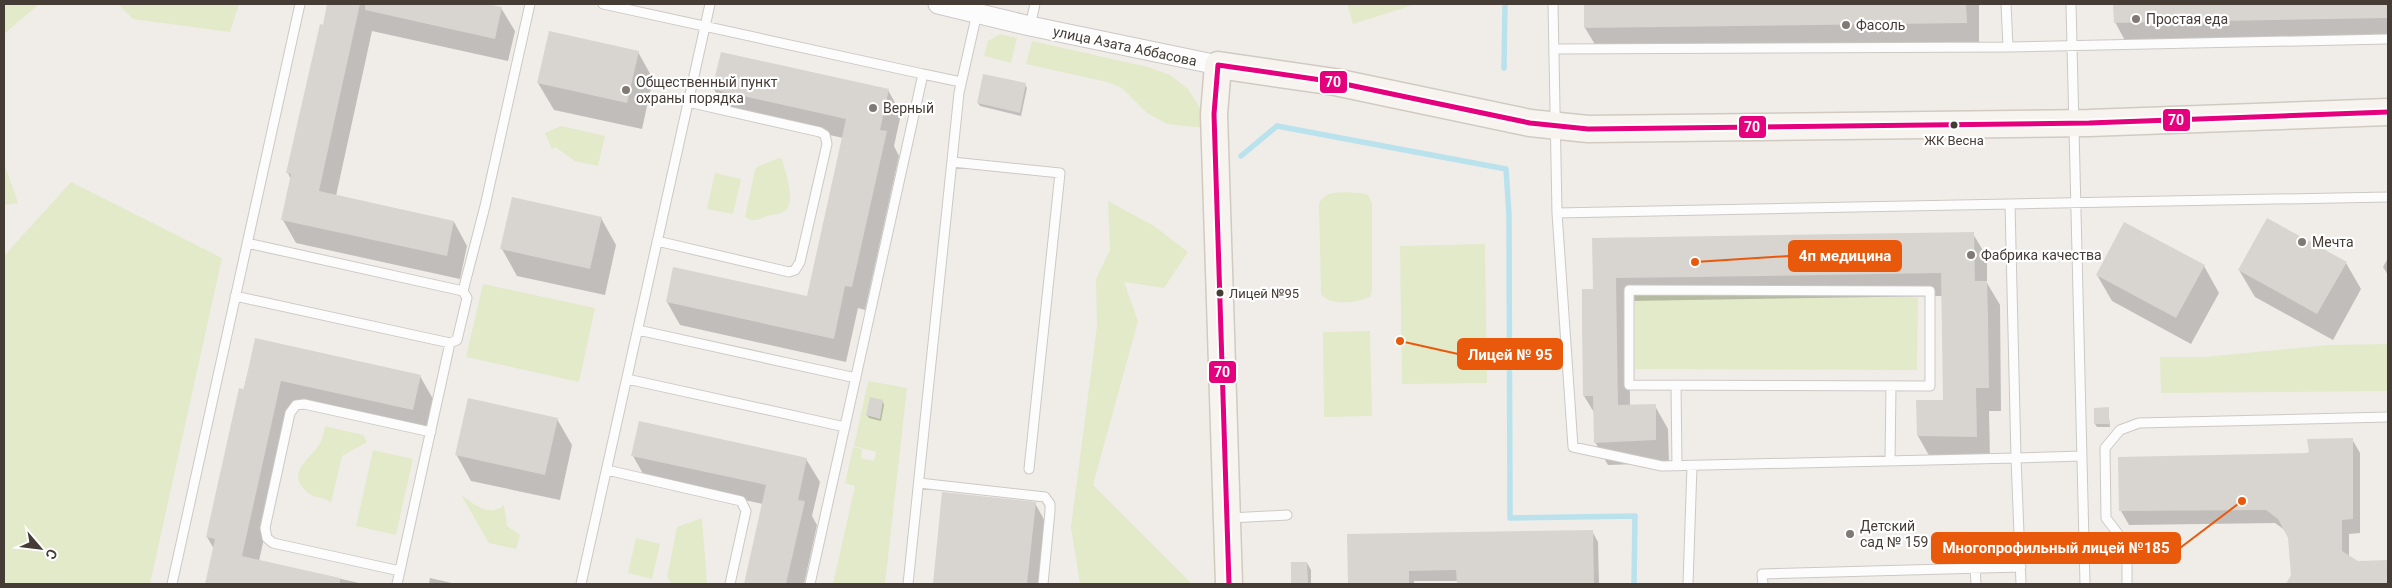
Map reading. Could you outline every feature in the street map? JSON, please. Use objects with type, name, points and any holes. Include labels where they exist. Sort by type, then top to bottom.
[{"type":"street","name":"улица Азата Аббасова","points":[[938,4],[1030,26],[1218,65],[1335,82],[1446,107],[1556,127],[1588,129],[2075,124],[2388,112]]},
{"type":"street","points":[[1218,65],[1214,114],[1229,584]]},
{"type":"lane","points":[[172,584],[300,4]]},
{"type":"lane","points":[[235,296],[450,343],[458,338],[467,298],[463,291],[487,197],[530,4]]},
{"type":"lane","points":[[603,4],[961,82]]},
{"type":"lane","points":[[581,584],[710,4]]},
{"type":"lane","points":[[1030,26],[1035,4]]},
{"type":"lane","points":[[1553,4],[1557,213],[1574,448],[1662,466],[2082,456]]},
{"type":"lane","points":[[2006,4],[2008,46]]},
{"type":"lane","points":[[2071,4],[2085,584]]},
{"type":"lane","points":[[908,584],[961,82],[977,13]]},
{"type":"lane","points":[[1554,48],[2008,46],[2388,38]]},
{"type":"lane","points":[[810,584],[923,74]]},
{"type":"lane","points":[[657,241],[789,272],[794,270],[800,262],[827,144],[826,136],[820,132],[688,102]]},
{"type":"lane","points":[[952,162],[1060,173],[1029,469]]},
{"type":"lane","points":[[1557,213],[2077,202],[2388,198]]},
{"type":"lane","points":[[2010,204],[2016,458],[2022,584]]},
{"type":"lane","points":[[247,243],[463,291]]},
{"type":"lane","points":[[1629,290],[1930,291],[1930,386],[1676,385],[1629,385],[1629,290]]},
{"type":"lane","points":[[638,330],[856,378]]},
{"type":"lane","points":[[397,584],[450,343]]},
{"type":"lane","points":[[627,379],[845,427]]},
{"type":"lane","points":[[1676,385],[1677,466]]},
{"type":"lane","points":[[1890,461],[1891,386]]},
{"type":"lane","points":[[400,571],[270,541],[264,532],[290,413],[292,408],[299,404],[431,432]]},
{"type":"lane","points":[[2128,584],[2125,543],[2106,518],[2105,448],[2120,430],[2138,423],[2388,417]]},
{"type":"lane","points":[[1688,584],[1692,466]]},
{"type":"lane","points":[[607,470],[741,501],[746,511],[730,584]]},
{"type":"lane","points":[[919,483],[1045,497],[1050,504],[1050,511],[1043,584]]},
{"type":"lane","points":[[1227,518],[1287,515]]},
{"type":"lane","points":[[1763,584],[1762,574],[2021,567]]},
{"type":"lane","points":[[1975,568],[1976,584]]},
{"type":"green space","points":[[4,4],[39,4],[4,34]]},
{"type":"green space","points":[[118,4],[239,4],[230,32],[133,19]]},
{"type":"green space","points":[[1347,4],[1416,4],[1353,24]]},
{"type":"green space","points":[[1000,34],[1017,38],[1011,63],[984,56],[988,41]]},
{"type":"green space","points":[[1032,41],[1148,67],[1170,75],[1188,89],[1200,108],[1204,128],[1167,124],[1147,113],[1122,88],[1107,82],[1026,64]]},
{"type":"green space","points":[[561,126],[605,136],[598,166],[575,161],[555,147],[552,149],[545,133]]},
{"type":"green space","points":[[779,158],[782,159],[789,187],[790,202],[787,208],[780,214],[769,215],[756,220],[748,219],[745,217],[755,170],[757,167]]},
{"type":"green space","points":[[4,163],[18,203],[4,205]]},
{"type":"green space","points":[[715,173],[741,179],[733,214],[707,209]]},
{"type":"green space","points":[[71,182],[222,258],[150,584],[4,584],[4,256]]},
{"type":"green space","points":[[1332,193],[1362,193],[1368,195],[1372,203],[1372,290],[1370,297],[1365,299],[1337,302],[1325,298],[1321,294],[1319,204],[1322,199]]},
{"type":"green space","points":[[1108,201],[1154,226],[1188,252],[1164,288],[1124,282],[1138,321],[1093,485],[1192,584],[1080,584],[1071,527],[1097,326],[1096,279],[1110,250]]},
{"type":"green space","points":[[1485,244],[1487,383],[1402,384],[1400,246]]},
{"type":"green space","points":[[483,284],[595,308],[579,382],[466,357]]},
{"type":"green space","points":[[1635,296],[1918,297],[1917,370],[1635,369]]},
{"type":"green space","points":[[1370,331],[1372,416],[1324,417],[1323,332]]},
{"type":"green space","points":[[2388,344],[2388,391],[2161,393],[2160,357],[2205,357],[2328,345]]},
{"type":"green space","points":[[868,381],[907,388],[885,584],[833,584],[855,486],[845,483],[853,447],[862,449],[861,458],[874,461],[876,452],[880,453],[854,446]]},
{"type":"green space","points":[[325,426],[363,435],[367,442],[342,456],[331,503],[307,492],[298,479],[301,467],[319,445]]},
{"type":"green space","points":[[373,450],[413,459],[396,535],[356,526]]},
{"type":"green space","points":[[461,495],[476,506],[487,510],[498,509],[504,505],[507,526],[520,535],[516,549],[489,543]]},
{"type":"green space","points":[[702,518],[707,584],[672,584],[667,577],[677,527]]},
{"type":"green space","points":[[636,538],[660,544],[652,579],[628,573]]},
{"type":"building","points":[[327,4],[360,4],[319,191],[454,221],[447,256],[281,220],[291,174],[286,173],[320,24],[323,25]]},
{"type":"building","points":[[365,4],[488,4],[502,7],[495,39],[365,10]]},
{"type":"building","points":[[1584,4],[1966,4],[1967,23],[1584,28]]},
{"type":"building","points":[[2113,4],[2388,4],[2388,18],[2114,23]]},
{"type":"building","points":[[549,31],[639,51],[627,103],[537,83]]},
{"type":"building","points":[[721,52],[889,89],[880,130],[887,131],[852,287],[845,286],[834,339],[666,302],[673,267],[807,296],[846,119],[712,89]]},
{"type":"building","points":[[983,74],[1026,83],[1020,113],[977,103]]},
{"type":"building","points":[[512,197],[602,217],[590,269],[500,249]]},
{"type":"building","points":[[2267,218],[2347,262],[2317,314],[2238,270]]},
{"type":"building","points":[[2124,222],[2205,265],[2176,318],[2096,275]]},
{"type":"building","points":[[1974,232],[1975,281],[1987,281],[1988,315],[1989,388],[1976,388],[1977,437],[1917,436],[1916,400],[1943,400],[1941,273],[1616,278],[1618,405],[1656,404],[1656,440],[1594,443],[1593,396],[1583,396],[1582,321],[1582,289],[1593,289],[1592,238]]},
{"type":"building","points":[[255,338],[421,375],[413,410],[281,381],[242,556],[340,578],[340,584],[205,584],[215,539],[206,537],[239,388],[244,389]]},
{"type":"building","points":[[870,397],[883,400],[880,419],[866,415]]},
{"type":"building","points":[[468,398],[558,418],[545,475],[455,455]]},
{"type":"building","points":[[2109,407],[2109,424],[2094,424],[2094,408]]},
{"type":"building","points":[[639,421],[807,458],[798,500],[805,501],[786,584],[744,584],[766,485],[631,456]]},
{"type":"building","points":[[2353,438],[2353,519],[2342,520],[2342,551],[2358,561],[2388,560],[2388,584],[2286,584],[2291,575],[2288,538],[2278,519],[2266,510],[2119,511],[2118,457],[2309,453],[2307,439]]},
{"type":"building","points":[[942,492],[1036,502],[1027,584],[933,584]]},
{"type":"building","points":[[1593,530],[1594,584],[1457,584],[1456,570],[1409,571],[1409,584],[1348,584],[1347,534]]},
{"type":"building","points":[[1291,562],[1307,562],[1308,584],[1291,584]]},
{"type":"waterway","points":[[1504,68],[1505,4]]},
{"type":"waterway","points":[[1241,156],[1277,126],[1506,169],[1509,215],[1510,518],[1635,516],[1634,584]]},
{"type":"transit line","name":"70","points":[[1229,584],[1214,114],[1218,65],[1335,82],[1530,123],[1588,129],[2089,123],[2388,112]]},
{"type":"place","name":"Простая еда","points":[[2136,19]]},
{"type":"place","name":"Фасоль","points":[[1846,25]]},
{"type":"place","name":"Общественный пункт охраны порядка","points":[[626,90]]},
{"type":"place","name":"Верный","points":[[873,108]]},
{"type":"place","name":"ЖК Весна","points":[[1954,125]]},
{"type":"place","name":"Мечта","points":[[2302,242]]},
{"type":"place","name":"Фабрика качества","points":[[1971,255]]},
{"type":"place","name":"4п медицина","points":[[1695,262]]},
{"type":"place","name":"Лицей №95","points":[[1220,293]]},
{"type":"place","name":"Лицей № 95","points":[[1400,341]]},
{"type":"place","name":"Многопрофильный лицей №185","points":[[2242,501]]},
{"type":"place","name":"Детский сад № 159","points":[[1850,534]]}]
